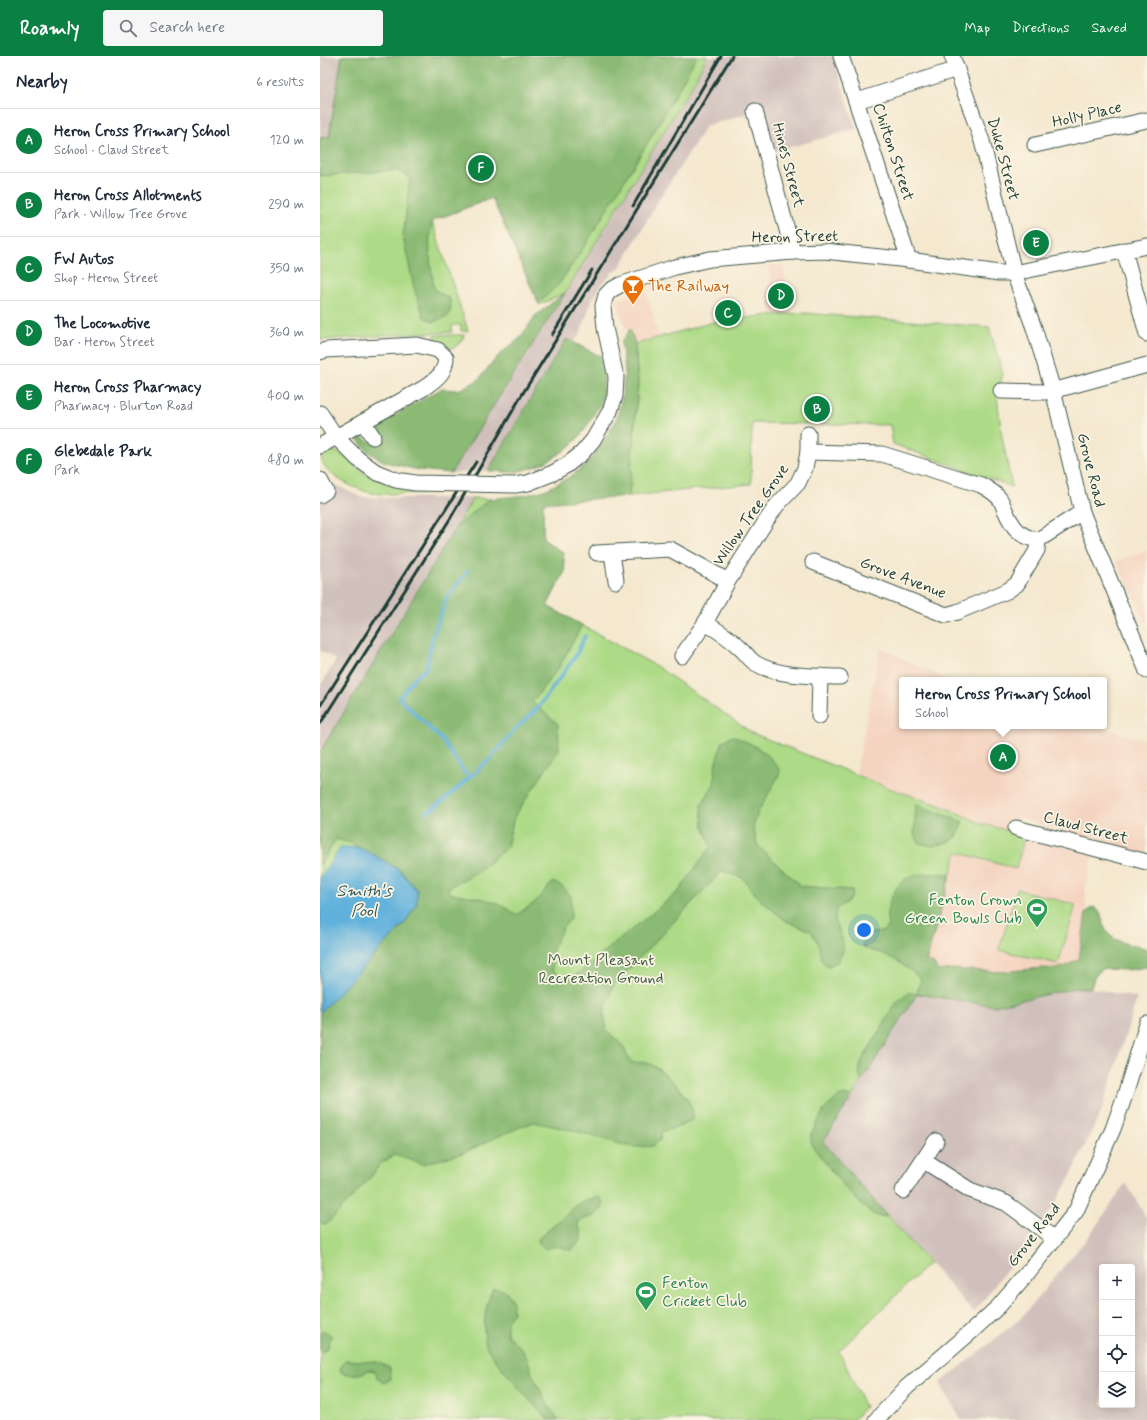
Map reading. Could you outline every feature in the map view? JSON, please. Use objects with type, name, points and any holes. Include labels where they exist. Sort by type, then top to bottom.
[{"type":"street","name":"Chilton Street","points":[[841,56],[909,260]]},
{"type":"street","points":[[857,102],[955,62]]},
{"type":"street","name":"Duke Street","points":[[955,62],[982,141],[1014,273]]},
{"type":"street","name":"Hines Street","points":[[755,111],[793,252]]},
{"type":"street","name":"Holly Place","points":[[1035,145],[1147,120]]},
{"type":"street","name":"Heron Street","points":[[336,437],[358,459],[376,472],[402,481],[437,485],[515,485],[528,483],[567,466],[582,453],[593,440],[610,411],[615,396],[616,377],[603,316],[603,306],[606,295],[620,285],[675,267],[710,259],[793,252],[824,251],[909,260],[999,273],[1014,273],[1147,246]]},
{"type":"street","points":[[1124,250],[1147,334]]},
{"type":"street","name":"Grove Road","points":[[1014,273],[1034,328],[1060,388],[1082,512],[1147,671]]},
{"type":"street","points":[[320,352],[326,350],[418,345],[438,350],[446,358],[446,367],[439,376],[424,388],[320,446]]},
{"type":"street","points":[[1001,391],[1045,392],[1147,365]]},
{"type":"street","points":[[320,413],[336,437]]},
{"type":"street","points":[[358,425],[373,437]]},
{"type":"street","name":"Willow Tree Grove","points":[[682,656],[705,623],[728,580],[766,520],[777,505],[798,484],[805,468],[808,452],[808,434]]},
{"type":"street","points":[[808,452],[882,454],[981,485],[1000,499],[1012,526],[1021,534],[1030,539],[1038,540],[1082,512]]},
{"type":"street","name":"Grove Avenue","points":[[813,562],[946,615],[1008,591],[1017,584],[1037,550],[1038,540]]},
{"type":"street","points":[[597,553],[670,549],[728,580]]},
{"type":"street","points":[[612,552],[616,581]]},
{"type":"street","points":[[705,623],[721,632],[741,649],[746,656],[761,666],[775,672],[840,677]]},
{"type":"street","points":[[819,716],[820,676]]},
{"type":"street","name":"Claud Street","points":[[1016,828],[1147,862]]},
{"type":"street","name":"Grove Road","points":[[876,1420],[907,1387],[999,1306],[1076,1212],[1098,1163],[1125,1095],[1147,1024]]},
{"type":"street","points":[[903,1191],[936,1141]]},
{"type":"street","points":[[924,1161],[970,1190],[1006,1203],[1055,1239]]},
{"type":"shaded area","points":[[320,56],[342,56],[329,138],[320,138]]},
{"type":"shaded area","points":[[707,56],[833,56],[856,129],[776,151],[763,109],[706,126],[663,193],[618,270],[612,272],[610,276],[602,283],[592,300],[580,334],[574,342],[600,356],[604,374],[602,398],[592,418],[578,439],[559,455],[537,466],[517,472],[488,471],[451,473],[599,239],[693,84]]},
{"type":"shaded area","points":[[769,265],[784,265],[786,314],[770,315]]},
{"type":"shaded area","points":[[646,291],[659,337],[635,344],[630,329],[626,330],[617,300]]},
{"type":"shaded area","points":[[333,484],[361,497],[473,498],[375,664],[320,752],[320,686],[336,660],[320,650],[320,503],[337,492]]},
{"type":"shaded area","points":[[1147,550],[1147,623],[1116,561]]},
{"type":"shaded area","points":[[880,648],[942,677],[899,677],[899,729],[1101,729],[1147,740],[1147,855],[1018,818],[1012,832],[975,821],[856,774]]},
{"type":"shaded area","points":[[1024,838],[1094,853],[1085,887],[1086,913],[1079,959],[1066,966],[1056,969],[1043,968],[1001,972],[953,969],[938,971],[933,963],[922,976],[957,852],[1016,869]]},
{"type":"shaded area","points":[[1076,988],[1091,988],[1137,998],[1102,1110],[1069,1179],[1054,1206],[974,1313],[823,1142],[917,994],[995,1006]]},
{"type":"shaded area","points":[[1126,1183],[1147,1219],[1147,1420],[961,1420],[940,1383],[1020,1319],[1089,1236]]},
{"type":"green space","points":[[342,56],[707,56],[693,84],[565,293],[539,305],[492,198],[432,221],[468,331],[461,331],[461,325],[452,325],[452,332],[320,340],[320,138],[329,137]]},
{"type":"green space","points":[[342,56],[499,56],[503,60],[519,56],[697,56],[654,132],[586,244],[559,284],[539,303],[492,198],[432,221],[430,247],[434,289],[450,299],[451,309],[448,316],[433,322],[424,317],[414,288],[403,237],[410,178],[396,170],[320,176],[320,138],[329,137]]},
{"type":"green space","points":[[565,293],[451,473],[419,470],[385,462],[368,452],[358,440],[359,435],[369,442],[380,436],[378,425],[441,389],[458,390],[477,381],[499,355],[520,338],[535,316]]},
{"type":"green space","points":[[804,313],[989,327],[1003,374],[997,395],[1001,431],[1012,487],[893,444],[890,425],[752,423],[751,484],[629,496],[638,384],[635,344],[717,321]]},
{"type":"green space","points":[[630,329],[635,344],[638,384],[629,496],[543,503],[543,539],[563,553],[565,571],[547,606],[582,625],[558,669],[532,702],[558,724],[559,750],[514,817],[507,847],[479,871],[448,888],[449,893],[484,899],[508,909],[516,915],[534,903],[553,882],[563,887],[571,897],[571,918],[562,929],[553,949],[552,970],[562,978],[575,976],[679,891],[711,846],[703,827],[701,805],[714,784],[716,761],[723,741],[733,736],[760,749],[776,764],[780,771],[758,812],[753,829],[758,846],[801,886],[852,890],[852,896],[850,899],[836,909],[835,921],[843,941],[843,952],[837,962],[829,966],[825,964],[821,959],[818,943],[811,931],[786,921],[759,899],[743,878],[722,871],[613,986],[604,1013],[607,1031],[624,1047],[627,1056],[633,1063],[643,1062],[649,1064],[672,1081],[679,1088],[689,1103],[692,1110],[693,1119],[686,1124],[662,1131],[660,1140],[653,1146],[627,1146],[572,1130],[533,1122],[463,1153],[423,1164],[394,1155],[380,1164],[371,1177],[326,1225],[320,1222],[320,1013],[405,923],[417,903],[417,890],[400,870],[350,843],[336,839],[320,865],[320,752],[456,527],[489,499],[527,495],[547,489],[568,478],[587,464],[602,444],[615,423],[622,398],[625,370],[621,342]]},
{"type":"green space","points":[[435,335],[465,335],[455,347],[448,348],[434,342]]},
{"type":"green space","points":[[566,339],[600,356],[603,377],[602,400],[589,423],[574,442],[554,457],[543,463],[515,472],[488,471]]},
{"type":"green space","points":[[330,450],[341,454],[366,474],[385,483],[429,492],[379,494],[353,487],[335,476],[323,463],[321,455]]},
{"type":"green space","name":"Mount Pleasant Recreation Ground","points":[[473,498],[543,503],[543,539],[563,553],[565,571],[547,606],[656,666],[752,733],[889,788],[944,807],[983,824],[1009,831],[1024,838],[1016,869],[957,852],[917,994],[823,1142],[929,1263],[839,1351],[865,1407],[853,1420],[320,1420],[320,752],[375,664]]},
{"type":"green space","points":[[916,804],[963,822],[956,838],[933,846],[919,843],[914,834]]},
{"type":"green space","points":[[919,874],[950,874],[926,961],[933,963],[938,971],[953,969],[1001,972],[1043,968],[1056,969],[1066,966],[1079,959],[1086,913],[1094,907],[1101,915],[1105,929],[1110,935],[1119,941],[1145,948],[1147,950],[1147,967],[1128,970],[1101,969],[1094,978],[1091,988],[1076,988],[995,1006],[917,994],[921,979],[892,958],[863,947],[863,941],[867,934],[883,931],[888,927],[887,917],[891,898],[901,883],[909,877]]},
{"type":"green space","name":"Fenton Crown Green Bowls Club","points":[[1017,889],[1076,905],[1058,964],[999,950]]},
{"type":"green space","points":[[907,993],[917,994],[861,1082],[859,1073],[861,1062],[896,1003]]},
{"type":"green space","points":[[846,1095],[851,1098],[823,1142],[887,1216],[878,1216],[862,1206],[811,1144],[811,1134],[824,1110],[838,1097]]},
{"type":"green space","points":[[598,1196],[602,1200],[603,1208],[594,1216],[580,1220],[578,1224],[581,1232],[581,1240],[571,1251],[558,1247],[545,1249],[538,1242],[539,1238],[581,1202]]},
{"type":"green space","points":[[493,1288],[506,1291],[513,1302],[513,1313],[507,1321],[507,1335],[522,1349],[528,1360],[532,1374],[558,1420],[548,1420],[507,1374],[487,1348],[484,1323],[486,1308]]},
{"type":"green space","points":[[325,1331],[332,1336],[326,1350],[320,1352],[320,1332]]},
{"type":"green space","points":[[345,1360],[377,1362],[390,1368],[391,1379],[384,1383],[378,1379],[375,1371],[369,1370],[363,1373],[355,1374],[341,1372],[340,1369]]},
{"type":"water","name":"Smith's Pool","points":[[341,847],[360,848],[399,870],[417,890],[417,903],[405,923],[320,1013],[320,878]]},
{"type":"waterway","points":[[468,571],[447,597],[433,635],[426,669],[415,677],[399,698],[441,739],[468,777]]},
{"type":"waterway","points":[[427,813],[448,797],[491,758],[515,729],[538,708],[575,657],[585,636]]},
{"type":"railway","points":[[633,206],[721,56]]},
{"type":"railway","points":[[320,724],[450,519],[523,393],[732,56]]},
{"type":"railway","points":[[552,335],[592,270]]},
{"type":"railway","points":[[320,706],[476,462]]},
{"type":"place","name":"Glebedale Park","points":[[481,168]]},
{"type":"place","name":"Heron Cross Pharmacy","points":[[1036,243]]},
{"type":"place","name":"The Locomotive","points":[[781,296]]},
{"type":"place","name":"The Railway","points":[[633,306]]},
{"type":"place","name":"FW Autos","points":[[728,313]]},
{"type":"place","name":"Heron Cross Allotments","points":[[817,409]]},
{"type":"place","name":"Heron Cross Primary School","points":[[1003,757]]},
{"type":"place","name":"Fenton Crown Green Bowls Club","points":[[1037,928]]},
{"type":"place","name":"Fenton Cricket Club","points":[[646,1312]]}]
